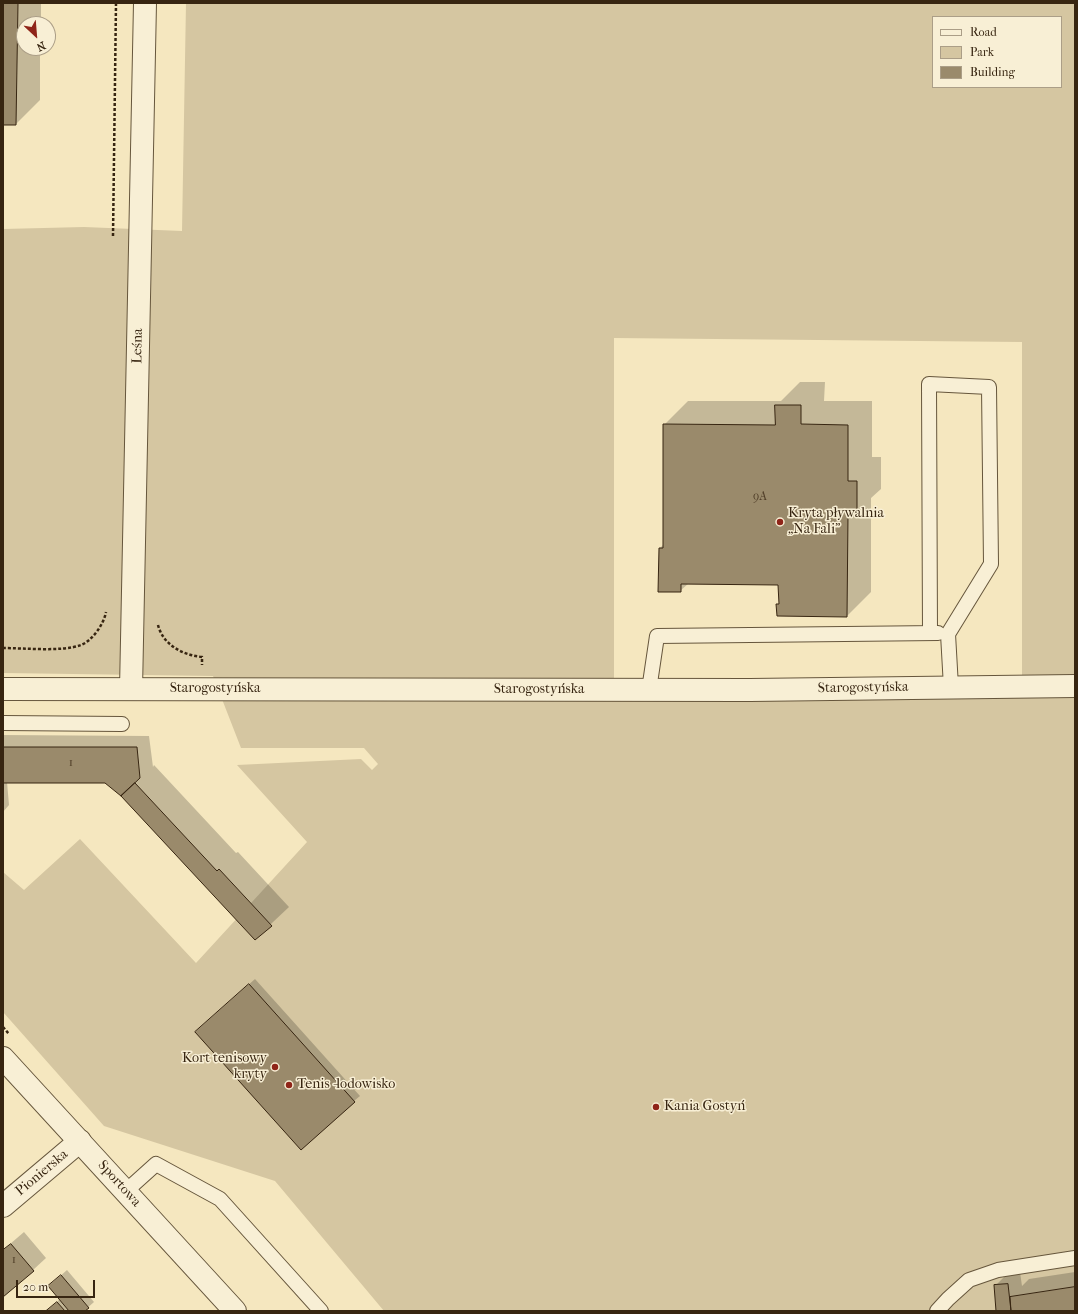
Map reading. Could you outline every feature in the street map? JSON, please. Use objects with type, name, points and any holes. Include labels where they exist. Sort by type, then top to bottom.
[{"type":"street","name":"Leśna","points":[[131,689],[145,3]]},
{"type":"street","name":"Starogostyńska","points":[[3,689],[649,690],[1075,686]]},
{"type":"street","name":"Sportowa","points":[[3,1058],[235,1311]]},
{"type":"street","name":"Pionierska","points":[[3,1206],[80,1141]]},
{"type":"lane","points":[[930,633],[929,384],[989,387],[991,564],[948,634],[951,687]]},
{"type":"lane","points":[[649,690],[657,636],[948,634]]},
{"type":"lane","points":[[3,723],[122,724]]},
{"type":"lane","points":[[126,1191],[156,1164],[220,1199],[320,1311]]},
{"type":"lane","points":[[937,1311],[969,1280],[998,1270],[1075,1258]]},
{"type":"green space","points":[[186,3],[1075,3],[1075,1311],[384,1311],[275,1181],[104,1126],[3,1012],[3,872],[24,890],[80,839],[196,963],[307,842],[237,765],[361,759],[372,770],[378,764],[364,748],[241,748],[213,676],[3,673],[3,229],[84,227],[182,231]],"holes":[[[614,338],[1022,342],[1022,690],[614,695]]]},
{"type":"building","points":[[3,3],[18,3],[18,16],[16,16],[16,125],[3,125]]},
{"type":"building","points":[[775,405],[801,405],[801,424],[848,425],[848,481],[857,481],[857,514],[848,515],[847,617],[777,616],[776,604],[779,604],[778,585],[681,584],[681,592],[658,592],[659,548],[663,548],[663,424],[775,425]]},
{"type":"building","points":[[3,747],[137,747],[140,778],[121,796],[105,783],[3,783]]},
{"type":"building","points":[[135,783],[217,871],[219,869],[272,926],[255,940],[121,796]]},
{"type":"building","name":"Kort tenisowy kryty","points":[[249,984],[355,1102],[301,1150],[195,1032]]},
{"type":"building","points":[[11,1244],[34,1271],[3,1297],[3,1250]]},
{"type":"building","points":[[61,1275],[89,1308],[85,1311],[69,1311],[48,1286]]},
{"type":"building","points":[[1008,1284],[1011,1311],[996,1311],[994,1285]]},
{"type":"building","points":[[1075,1287],[1075,1311],[1011,1311],[1010,1297]]},
{"type":"building","points":[[57,1302],[65,1311],[46,1311]]},
{"type":"place","name":"Kryta pływalnia „Na Fali”","points":[[780,522]]},
{"type":"place","name":"Kort tenisowy kryty","points":[[275,1067]]},
{"type":"place","name":"Tenis -lodowisko","points":[[289,1085]]},
{"type":"place","name":"Kania Gostyń","points":[[656,1107]]}]
